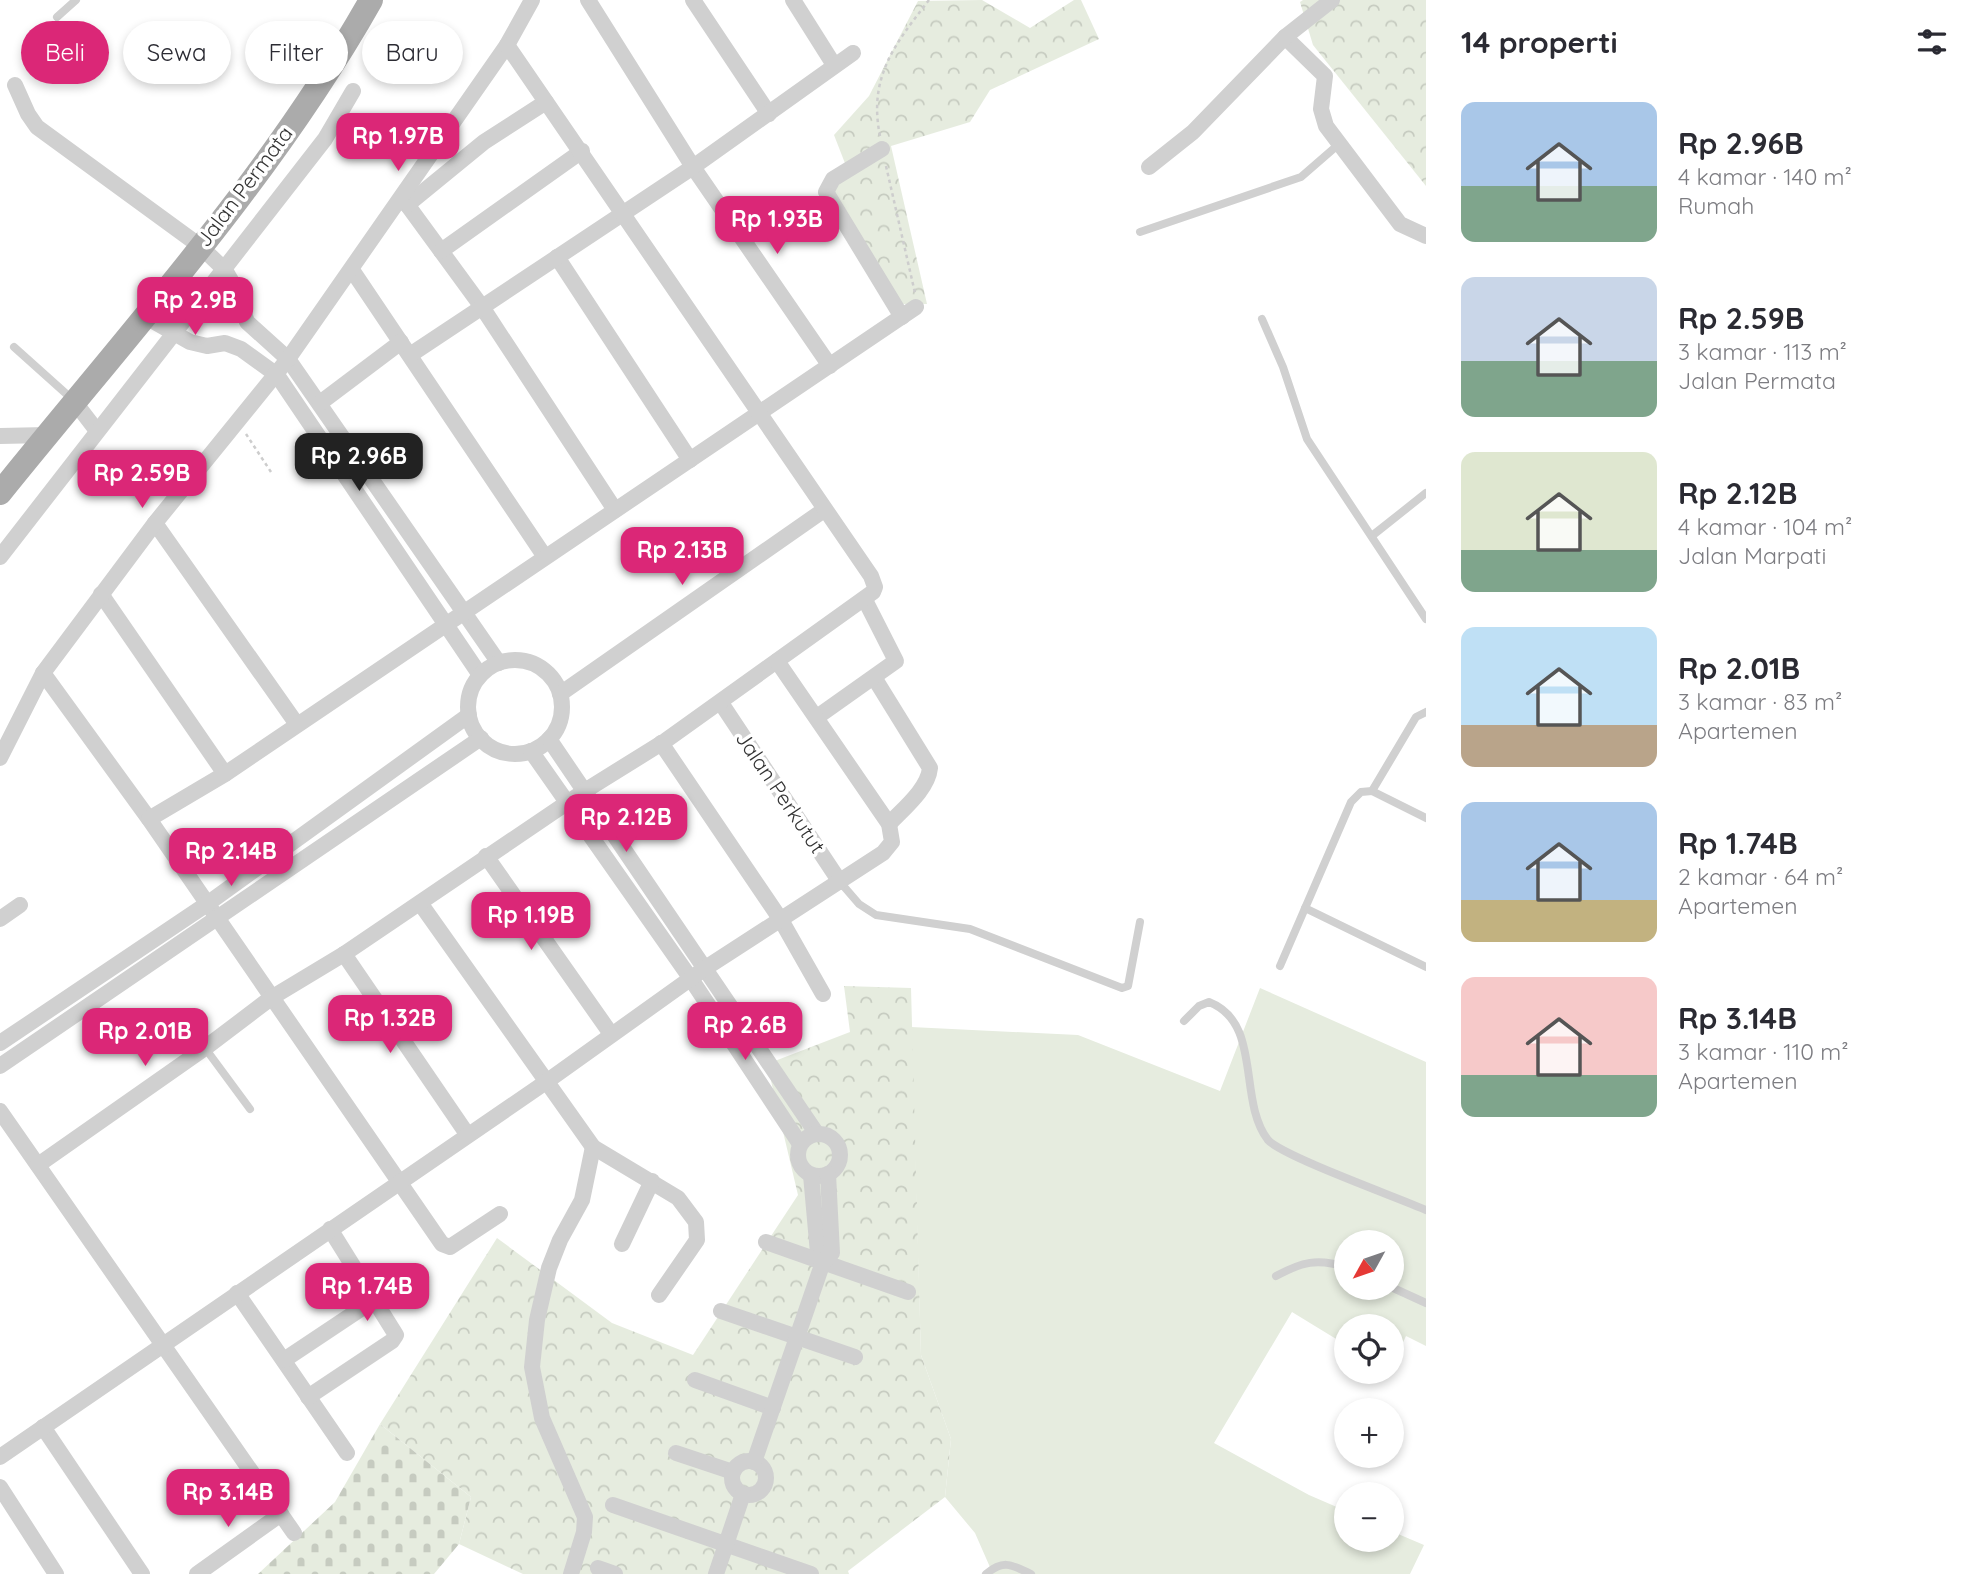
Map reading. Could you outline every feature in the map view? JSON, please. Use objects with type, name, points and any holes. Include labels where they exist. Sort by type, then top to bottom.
[{"type":"main road","name":"Jalan Permata","points":[[0,493],[146,317],[200,246],[332,66],[371,0]]},
{"type":"street","points":[[0,758],[43,673],[155,523],[277,375],[352,270],[405,202],[507,45],[532,0]]},
{"type":"street","points":[[588,0],[693,167],[830,366]]},
{"type":"street","points":[[693,0],[769,114]]},
{"type":"street","points":[[793,0],[834,65]]},
{"type":"street","points":[[1149,167],[1193,132],[1284,37],[1332,0]]},
{"type":"street","points":[[1284,37],[1325,76],[1321,109],[1326,126],[1339,145],[1400,223],[1426,236]]},
{"type":"street","points":[[38,1165],[205,1048],[271,998],[344,954],[486,856],[721,703],[873,592],[874,582],[757,415],[582,151],[507,45]]},
{"type":"street","points":[[320,403],[406,348],[482,307],[624,214],[853,53]]},
{"type":"street","points":[[15,85],[37,127],[200,246],[225,271],[236,289],[247,322],[288,359],[499,663]]},
{"type":"street","points":[[0,557],[325,139],[353,91]]},
{"type":"street","points":[[405,202],[484,142],[546,102]]},
{"type":"street","points":[[882,149],[832,178],[826,192],[902,317]]},
{"type":"street","points":[[440,251],[582,151]]},
{"type":"street","points":[[405,202],[482,307],[615,510]]},
{"type":"street","points":[[557,257],[690,460]]},
{"type":"street","points":[[352,270],[545,557]]},
{"type":"street","points":[[149,819],[225,774],[296,723],[916,307]]},
{"type":"street","points":[[146,317],[207,346],[232,345],[277,375],[480,675]]},
{"type":"street","points":[[74,401],[97,431]]},
{"type":"street","points":[[0,436],[47,435]]},
{"type":"street","points":[[560,694],[824,510]]},
{"type":"street","points":[[155,523],[296,723]]},
{"type":"street","points":[[100,594],[225,774]]},
{"type":"street","points":[[817,717],[894,665],[895,656],[865,600]]},
{"type":"street","points":[[520,660],[541,668],[550,675],[560,694],[561,718],[549,739],[531,751],[499,751],[481,738],[469,715],[470,694],[480,675],[499,663],[520,660]]},
{"type":"street","points":[[0,1457],[545,1082],[697,974],[884,853],[892,842],[888,824],[777,661]]},
{"type":"street","points":[[43,673],[149,819],[216,921],[445,1247],[500,1214]]},
{"type":"street","points":[[875,679],[930,768],[928,778],[918,793],[888,824]]},
{"type":"street","name":"Jalan Perkutut","points":[[721,703],[841,882]]},
{"type":"street","points":[[0,1043],[207,904],[469,715]]},
{"type":"street","points":[[0,1066],[481,738]]},
{"type":"street","points":[[549,739],[800,1144],[799,1162],[820,1175]]},
{"type":"street","points":[[661,743],[781,920],[823,994]]},
{"type":"street","points":[[531,751],[817,1133],[830,1136],[838,1146],[840,1160],[820,1175]]},
{"type":"street","points":[[486,856],[611,1034]]},
{"type":"street","points":[[420,903],[593,1147],[652,1181],[683,1204],[698,1231],[697,1240],[659,1296]]},
{"type":"street","points":[[0,919],[20,905]]},
{"type":"street","points":[[344,954],[467,1134]]},
{"type":"street","points":[[0,1111],[294,1533]]},
{"type":"street","points":[[800,1144],[817,1133]]},
{"type":"street","points":[[571,1574],[584,1532],[585,1517],[542,1418],[532,1367],[537,1320],[549,1268],[559,1240],[582,1200],[593,1147]]},
{"type":"street","points":[[754,1462],[823,1262],[818,1253],[820,1175]]},
{"type":"street","points":[[622,1244],[652,1181]]},
{"type":"street","points":[[308,1397],[395,1338],[330,1228]]},
{"type":"street","points":[[766,1242],[908,1292]]},
{"type":"street","points":[[237,1293],[347,1453]]},
{"type":"street","points":[[284,1360],[374,1300]]},
{"type":"street","points":[[720,1311],[855,1357]]},
{"type":"street","points":[[695,1380],[773,1408]]},
{"type":"street","points":[[43,1427],[142,1574]]},
{"type":"street","points":[[676,1452],[733,1472]]},
{"type":"street","points":[[744,1462],[754,1462],[765,1473],[765,1483],[754,1494],[743,1494],[734,1488],[733,1472],[744,1462]]},
{"type":"street","points":[[0,1487],[56,1574]]},
{"type":"street","points":[[716,1574],[743,1494]]},
{"type":"street","points":[[613,1505],[811,1574]]},
{"type":"street","points":[[197,1574],[281,1514]]},
{"type":"street","points":[[598,1568],[615,1574]]},
{"type":"lane","points":[[57,17],[76,0]]},
{"type":"lane","points":[[1140,232],[1301,177],[1339,145]]},
{"type":"lane","points":[[1262,319],[1283,368],[1302,431],[1426,619]]},
{"type":"lane","points":[[14,347],[74,401]]},
{"type":"lane","points":[[1373,535],[1426,492]]},
{"type":"lane","points":[[1372,791],[1416,717],[1426,712]]},
{"type":"lane","points":[[1280,965],[1351,802],[1361,792],[1372,791],[1426,818]]},
{"type":"lane","points":[[841,882],[859,904],[876,915],[971,929],[1122,988],[1128,986],[1140,922]]},
{"type":"lane","points":[[1305,908],[1426,967]]},
{"type":"lane","points":[[1184,1021],[1199,1006],[1209,1002],[1222,1007],[1237,1024],[1258,1119],[1269,1141],[1314,1164],[1426,1210]]},
{"type":"lane","points":[[205,1048],[250,1109]]},
{"type":"lane","points":[[1276,1276],[1297,1265],[1325,1260],[1334,1263]]},
{"type":"lane","points":[[1404,1293],[1426,1303]]},
{"type":"lane","points":[[986,1574],[997,1565],[1007,1563],[1031,1574]]},
{"type":"path","points":[[238,422],[271,472]]},
{"type":"green space","points":[[982,0],[1030,28],[1074,0],[1081,0],[1099,39],[990,90],[970,122],[891,146],[927,304],[888,304],[823,193],[848,171],[834,135],[869,96],[918,1]]},
{"type":"green space","points":[[1426,0],[1426,186],[1313,45],[1300,2]]},
{"type":"green space","points":[[844,986],[911,988],[921,1355],[951,1439],[945,1497],[848,1571],[849,1574],[523,1574],[459,1544],[471,1497],[380,1424],[497,1238],[612,1323],[693,1355],[798,1195],[767,1064],[850,1032]]},
{"type":"green space","points":[[1260,988],[1426,1062],[1426,1346],[1406,1336],[1404,1340],[1404,1314],[1334,1314],[1334,1338],[1292,1312],[1214,1443],[1334,1506],[1334,1552],[1404,1552],[1404,1537],[1424,1545],[1410,1574],[993,1574],[975,1533],[945,1497],[951,1439],[921,1355],[911,1027],[1078,1035],[1220,1091]]},
{"type":"green space","points":[[380,1424],[471,1497],[459,1544],[434,1574],[258,1574],[335,1502]]}]
